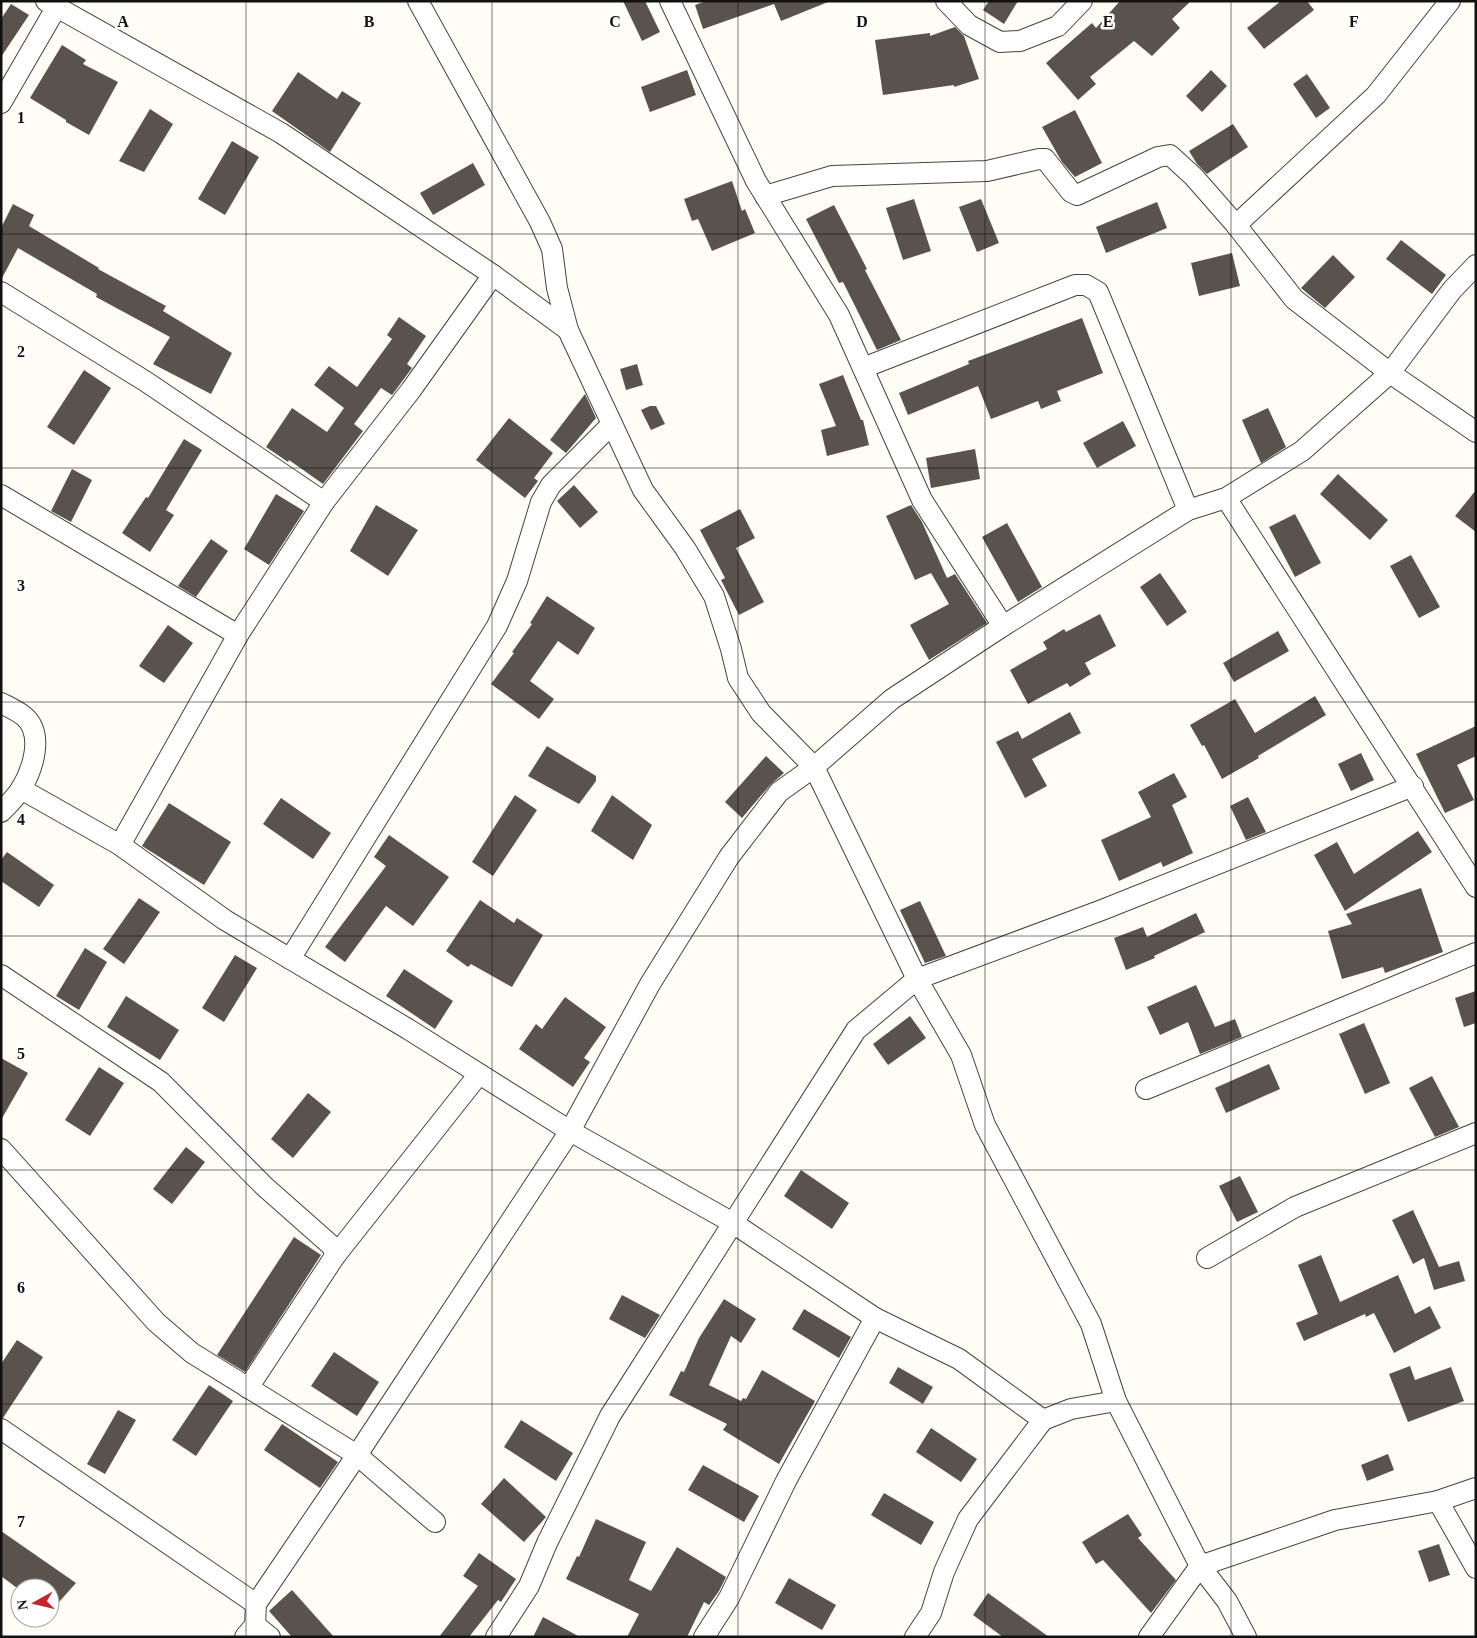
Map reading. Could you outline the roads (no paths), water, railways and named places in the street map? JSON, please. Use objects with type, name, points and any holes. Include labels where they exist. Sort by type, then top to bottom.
[{"type":"street","points":[[418,1],[540,222],[552,249],[557,288],[568,330],[643,490],[685,548],[714,596],[738,678],[762,712],[814,767],[917,979],[961,1056],[985,1125],[1091,1324],[1116,1401],[1200,1566],[1227,1602],[1246,1637]]},
{"type":"street","points":[[670,1],[756,181],[839,315],[922,500],[1002,626]]},
{"type":"street","points":[[946,1],[969,25],[1000,42],[1020,41],[1058,26],[1082,1]]},
{"type":"street","points":[[1236,225],[1376,95],[1450,1]]},
{"type":"street","points":[[1,103],[51,5],[281,132],[493,274],[568,330]]},
{"type":"street","points":[[765,196],[832,176],[988,171],[1039,159],[1044,159],[1071,192],[1077,195],[1158,157],[1170,155],[1194,177],[1236,225],[1294,299],[1390,373],[1476,432]]},
{"type":"street","points":[[257,1633],[256,1604],[357,1455],[570,1132],[650,984],[729,856],[779,792],[814,767],[892,699],[1002,626],[1188,510],[1226,498],[1302,451],[1390,373],[1452,290],[1476,266]]},
{"type":"street","points":[[120,845],[238,635],[324,502],[411,390],[493,274]]},
{"type":"street","points":[[862,368],[1075,285],[1086,285],[1098,292],[1188,510]]},
{"type":"street","points":[[1,292],[145,381],[324,502]]},
{"type":"street","points":[[290,959],[497,626],[517,581],[541,502],[551,485],[612,424]]},
{"type":"street","points":[[1,495],[238,635]]},
{"type":"street","points":[[1226,498],[1413,786],[1476,887]]},
{"type":"street","points":[[1,703],[25,717],[33,729],[36,742],[33,763],[21,789],[1,812]]},
{"type":"street","points":[[496,1637],[529,1586],[547,1543],[610,1416],[856,1030],[917,979],[1102,910],[1413,786]]},
{"type":"street","points":[[21,789],[120,845],[226,920],[408,1029],[570,1132],[733,1223],[875,1318],[959,1359],[1043,1420]]},
{"type":"street","points":[[1146,1089],[1476,953]]},
{"type":"street","points":[[1,976],[161,1082],[264,1186],[333,1247],[335,1256]]},
{"type":"street","points":[[248,1388],[335,1256],[479,1074]]},
{"type":"street","points":[[1207,1258],[1295,1208],[1476,1133]]},
{"type":"street","points":[[1,1149],[156,1322],[192,1353],[357,1455],[435,1522]]},
{"type":"street","points":[[704,1637],[730,1598],[786,1481],[875,1318]]},
{"type":"street","points":[[916,1637],[931,1613],[944,1572],[968,1519],[1043,1420],[1071,1409],[1116,1401]]},
{"type":"street","points":[[1,1429],[256,1604]]},
{"type":"street","points":[[1149,1637],[1200,1566],[1335,1520],[1438,1501],[1476,1488]]},
{"type":"street","points":[[1438,1501],[1476,1568]]}]
